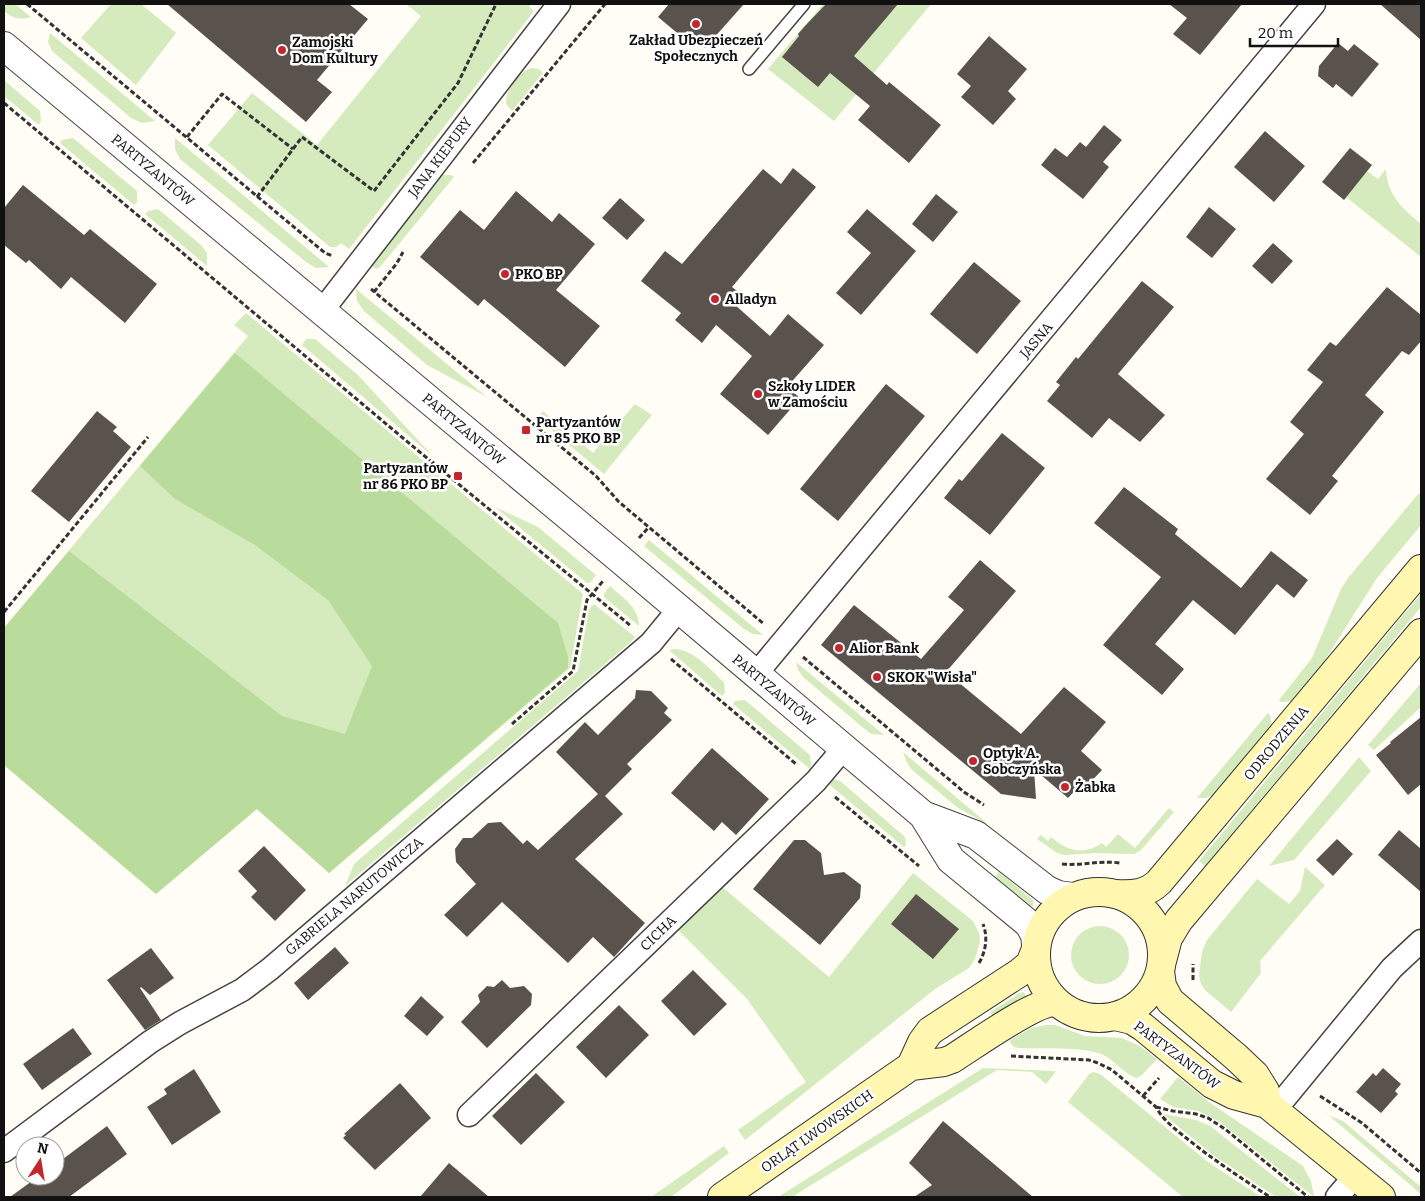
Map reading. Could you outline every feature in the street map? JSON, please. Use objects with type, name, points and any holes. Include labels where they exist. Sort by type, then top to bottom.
[{"type":"main road","name":"ODRODZENIA","points":[[1116,894],[1141,893],[1159,882],[1421,568]]},
{"type":"main road","points":[[1036,946],[1037,969],[1044,987],[1056,1002],[1065,1009],[1084,1017],[1105,1019],[1133,1009],[1147,996],[1161,966],[1168,938],[1180,920],[1421,633]]},
{"type":"main road","points":[[911,1066],[922,1042],[930,1031],[1030,964],[1041,929],[1049,916],[1060,905],[1073,897],[1094,892],[1116,894],[1134,903],[1148,916],[1153,924],[1160,942],[1162,986],[1170,1001],[1255,1075],[1265,1091],[1271,1107]]},
{"type":"main road","name":"ORLĄT LWOWSKICH","points":[[722,1197],[911,1066],[944,1062],[952,1059],[1034,1008],[1050,1002],[1056,1002]]},
{"type":"main road","name":"PARTYZANTÓW","points":[[1115,1016],[1132,1020],[1144,1027],[1212,1084],[1234,1095],[1271,1107],[1381,1197]]},
{"type":"street","name":"JANA KIEPURY","points":[[322,311],[559,4]]},
{"type":"street","name":"JASNA","points":[[756,674],[1314,4]]},
{"type":"street","name":"PARTYZANTÓW","points":[[4,46],[923,815],[951,860],[1028,924],[1035,935],[1036,946]]},
{"type":"street","name":"GABRIELA NARUTOWICZA","points":[[4,1151],[165,1032],[242,990],[652,643],[679,609]]},
{"type":"street","name":"CICHA","points":[[469,1115],[816,781],[843,748]]},
{"type":"street","name":"PARTYZANTÓW","points":[[923,815],[976,835],[1047,890],[1058,895],[1073,897]]},
{"type":"street","points":[[1271,1107],[1300,1079],[1392,968],[1421,941]]},
{"type":"street","points":[[1337,1197],[1355,1176]]},
{"type":"lane","points":[[750,69],[804,4]]},
{"type":"path","points":[[27,4],[325,253],[340,260]]},
{"type":"path","points":[[257,197],[302,137],[374,191],[458,83],[496,4]]},
{"type":"path","points":[[467,169],[605,4]]},
{"type":"path","points":[[187,137],[222,94],[293,149]]},
{"type":"path","points":[[4,103],[923,869]]},
{"type":"path","points":[[374,292],[405,250]]},
{"type":"path","points":[[368,285],[374,292],[596,476],[619,502],[770,628]]},
{"type":"path","points":[[4,612],[148,437]]},
{"type":"path","points":[[638,540],[648,527]]},
{"type":"path","points":[[506,729],[573,671],[587,600],[604,580]]},
{"type":"path","points":[[799,653],[964,792],[989,810]]},
{"type":"path","points":[[1057,862],[1071,865],[1106,861],[1126,864]]},
{"type":"path","points":[[975,968],[982,958],[986,942],[981,920]]},
{"type":"path","points":[[1193,958],[1192,975],[1194,986]]},
{"type":"path","points":[[1006,1055],[1089,1060],[1112,1070],[1156,1107],[1168,1122],[1206,1154],[1270,1197]]},
{"type":"path","points":[[1143,1096],[1161,1075]]},
{"type":"path","points":[[1300,1079],[1327,1102],[1362,1123],[1421,1173]]},
{"type":"path","points":[[1156,1107],[1173,1112],[1192,1113],[1208,1118],[1308,1197]]},
{"type":"green space","points":[[4,4],[15,4],[31,17],[20,19],[10,16],[4,11]]},
{"type":"green space","points":[[111,4],[141,4],[176,33],[136,85],[81,38]]},
{"type":"green space","points":[[406,4],[531,4],[529,7],[534,11],[349,249],[341,243],[336,247],[330,247],[208,145],[252,93],[317,145],[421,16]]},
{"type":"green space","points":[[823,4],[931,4],[834,121],[768,69]]},
{"type":"green space","points":[[50,33],[155,121],[142,123],[131,118],[52,51],[48,42]]},
{"type":"green space","points":[[532,68],[539,69],[543,73],[512,111],[506,104],[510,87],[522,73]]},
{"type":"green space","points":[[4,80],[40,111],[41,121],[39,125],[4,96]]},
{"type":"green space","points":[[73,138],[137,191],[137,202],[134,205],[60,143],[62,140]]},
{"type":"green space","points":[[175,138],[329,267],[316,268],[306,262],[180,159],[175,149]]},
{"type":"green space","points":[[1386,169],[1389,186],[1393,194],[1402,206],[1421,224],[1421,257],[1346,197],[1367,171],[1378,179]]},
{"type":"green space","points":[[442,175],[454,177],[380,267],[377,269],[370,265],[438,178]]},
{"type":"green space","points":[[158,209],[201,245],[207,253],[207,266],[145,214],[148,211]]},
{"type":"green space","points":[[356,289],[487,397],[427,365],[364,311],[357,301]]},
{"type":"green space","points":[[246,313],[583,594],[570,668],[329,873],[257,809],[156,894],[4,765],[4,628],[248,336],[234,325]]},
{"type":"green space","points":[[306,339],[315,339],[358,375],[429,453],[302,345]]},
{"type":"green space","points":[[235,353],[558,623],[568,657],[568,668],[329,873],[257,809],[156,894],[4,765],[4,628],[69,551],[282,716],[345,734],[372,666],[328,600],[255,545],[175,499],[140,466]]},
{"type":"green space","points":[[635,404],[652,415],[604,474],[537,418],[543,411],[593,453]]},
{"type":"green space","points":[[1419,493],[1421,496],[1421,525],[1377,578],[1323,663],[1292,701],[1281,702],[1279,700],[1312,658],[1341,589],[1348,578]]},
{"type":"green space","points":[[495,507],[538,527],[596,575],[590,583],[587,583]]},
{"type":"green space","points":[[649,540],[763,635],[753,634],[744,629],[644,546]]},
{"type":"green space","points":[[610,586],[633,608],[639,626],[604,597]]},
{"type":"green space","points":[[1421,594],[1421,607],[1205,866],[1199,861]]},
{"type":"green space","points":[[594,604],[635,637],[632,641],[345,886],[354,864],[578,671],[589,609]]},
{"type":"green space","points":[[674,649],[688,652],[701,661],[724,682],[725,693],[722,696],[669,650]]},
{"type":"green space","points":[[796,662],[884,735],[872,734],[867,731],[803,677],[798,670]]},
{"type":"green space","points":[[1421,683],[1421,707],[1374,750],[1368,745]]},
{"type":"green space","points":[[745,700],[810,755],[810,769],[733,704],[735,701]]},
{"type":"green space","points":[[1268,713],[1272,725],[1214,795],[1197,798]]},
{"type":"green space","points":[[903,752],[989,825],[958,808],[911,769]]},
{"type":"green space","points":[[1359,757],[1371,771],[1294,860],[1269,866]]},
{"type":"green space","points":[[832,779],[840,781],[905,837],[906,845],[904,847],[825,781]]},
{"type":"green space","points":[[1169,808],[1174,812],[1141,850],[1134,854],[1095,853],[1064,855],[1057,853],[1037,839],[1041,835],[1048,841],[1051,837],[1063,846],[1082,851],[1102,843],[1106,847],[1118,834],[1135,848]]},
{"type":"green space","points":[[1305,867],[1325,885],[1260,961],[1261,973],[1231,1012],[1205,990],[1201,984],[1199,976],[1202,952],[1207,940],[1257,879],[1289,904],[1300,891]]},
{"type":"green space","points":[[999,872],[1033,900],[1033,906],[1028,907],[994,878]]},
{"type":"green space","points":[[913,873],[973,921],[979,933],[980,941],[975,959],[969,968],[935,989],[745,1140],[738,1130],[806,1082],[747,999],[675,927],[720,885],[829,977]]},
{"type":"green space","points":[[1094,926],[1106,926],[1121,934],[1129,949],[1129,961],[1121,976],[1106,984],[1094,984],[1079,976],[1071,961],[1071,949],[1079,934]]},
{"type":"green space","points":[[1023,992],[1026,996],[1025,998],[994,1018],[990,1012]]},
{"type":"green space","points":[[1055,1025],[1085,1036],[1122,1038],[1140,1046],[1157,1059],[1137,1078],[1127,1073],[1110,1059],[1092,1051],[1018,1048],[1014,1047],[1009,1041],[1031,1028]]},
{"type":"green space","points":[[983,1068],[1055,1071],[1055,1073],[1046,1084],[1032,1072],[997,1070],[792,1197],[778,1197]]},
{"type":"green space","points":[[1093,1072],[1100,1074],[1208,1162],[1261,1197],[1183,1197],[1068,1102],[1089,1074]]},
{"type":"green space","points":[[1178,1077],[1209,1102],[1303,1166],[1311,1181],[1314,1197],[1220,1122],[1198,1111],[1173,1107],[1160,1099]]},
{"type":"green space","points":[[1319,1107],[1330,1116],[1343,1121],[1421,1187],[1421,1194]]},
{"type":"green space","points":[[1163,1114],[1196,1120],[1210,1126],[1299,1196],[1276,1197],[1213,1155]]},
{"type":"green space","points":[[724,1146],[729,1153],[671,1197],[651,1197]]},
{"type":"building","name":"Zamojski Dom Kultury","points":[[167,4],[349,4],[368,19],[317,80],[332,92],[306,122]]},
{"type":"building","name":"Zakład Ubezpieczeń Społecznych","points":[[669,4],[744,4],[705,48],[687,31],[682,37],[658,17]]},
{"type":"building","points":[[826,4],[898,4],[854,56],[887,85],[889,82],[941,125],[909,163],[858,120],[870,106],[830,73],[818,87],[782,57],[799,36],[798,34]]},
{"type":"building","points":[[1169,4],[1242,4],[1200,55],[1173,34],[1187,18]]},
{"type":"building","points":[[1380,4],[1421,4],[1421,40]]},
{"type":"building","points":[[989,36],[1027,69],[1008,91],[1016,99],[993,125],[961,97],[971,86],[957,74]]},
{"type":"building","points":[[1338,43],[1348,51],[1354,44],[1379,64],[1352,97],[1336,84],[1333,88],[1318,76],[1319,66]]},
{"type":"building","points":[[1104,125],[1122,140],[1103,162],[1109,167],[1083,199],[1041,165],[1055,148],[1067,157],[1080,142],[1086,147]]},
{"type":"building","points":[[1265,131],[1305,166],[1274,202],[1234,167]]},
{"type":"building","points":[[1350,148],[1372,165],[1344,200],[1322,182]]},
{"type":"building","points":[[793,168],[816,187],[732,287],[742,295],[734,304],[770,336],[788,314],[824,345],[787,387],[800,398],[768,435],[720,394],[752,356],[716,325],[702,343],[675,320],[681,313],[641,281],[665,251],[682,264],[763,169],[781,184]]},
{"type":"building","points":[[23,185],[84,235],[90,229],[157,284],[125,323],[71,277],[61,289],[29,260],[26,263],[4,245],[4,208]]},
{"type":"building","name":"PKO BP","points":[[516,191],[552,222],[559,213],[595,244],[556,290],[600,326],[565,367],[484,299],[478,306],[420,257],[460,210],[484,230]]},
{"type":"building","points":[[936,194],[958,212],[933,242],[912,224]]},
{"type":"building","points":[[620,198],[645,220],[627,240],[602,218]]},
{"type":"building","points":[[1209,207],[1236,229],[1212,258],[1186,237]]},
{"type":"building","points":[[867,209],[916,251],[861,315],[836,293],[871,253],[847,232]]},
{"type":"building","points":[[1273,243],[1293,261],[1272,284],[1252,266]]},
{"type":"building","points":[[974,262],[1021,301],[977,354],[930,314]]},
{"type":"building","points":[[1142,281],[1174,307],[1118,374],[1165,415],[1140,442],[1109,418],[1092,438],[1047,401],[1060,385],[1056,382],[1076,357],[1078,359]]},
{"type":"building","points":[[1387,287],[1421,315],[1421,341],[1409,355],[1402,351],[1365,395],[1384,412],[1332,476],[1338,481],[1310,515],[1266,479],[1304,434],[1290,422],[1323,382],[1307,370],[1330,342],[1336,346]]},
{"type":"building","points":[[886,384],[925,416],[838,521],[800,489]]},
{"type":"building","points":[[97,411],[117,427],[113,431],[131,447],[69,522],[31,491]]},
{"type":"building","points":[[1002,433],[1045,468],[990,535],[944,498],[959,479],[962,481]]},
{"type":"building","points":[[1124,487],[1178,529],[1175,534],[1241,588],[1271,551],[1308,580],[1294,598],[1277,584],[1235,635],[1193,600],[1155,644],[1184,669],[1162,695],[1103,645],[1161,577],[1094,523]]},
{"type":"building","points":[[980,560],[1016,591],[946,672],[1021,734],[1064,687],[1106,722],[1081,751],[1102,770],[1085,788],[1081,784],[1068,798],[1034,769],[1036,799],[1001,794],[821,645],[854,605],[921,659],[964,610],[948,597]]},
{"type":"building","points":[[636,690],[651,691],[668,708],[664,713],[672,720],[627,764],[632,769],[605,796],[623,814],[575,859],[645,923],[614,957],[593,937],[568,963],[502,902],[467,937],[444,915],[476,884],[456,862],[455,849],[463,838],[472,838],[488,823],[501,822],[523,844],[527,840],[538,850],[598,794],[556,752],[585,722],[598,735],[635,698]]},
{"type":"building","points":[[1421,717],[1421,784],[1408,795],[1376,755]]},
{"type":"building","points":[[712,748],[769,799],[736,835],[722,822],[714,831],[671,793]]},
{"type":"building","points":[[1399,830],[1421,849],[1421,892],[1378,855]]},
{"type":"building","points":[[1337,839],[1353,854],[1333,876],[1316,860]]},
{"type":"building","points":[[794,840],[805,840],[821,853],[824,875],[844,872],[861,885],[860,898],[820,945],[753,889]]},
{"type":"building","points":[[264,846],[306,890],[275,921],[251,897],[257,891],[238,871]]},
{"type":"building","points":[[916,894],[959,929],[933,959],[891,924]]},
{"type":"building","points":[[335,947],[349,963],[308,1000],[294,983]]},
{"type":"building","points":[[151,948],[174,978],[150,995],[140,988],[161,1020],[145,1030],[107,980]]},
{"type":"building","points":[[693,970],[727,1004],[694,1036],[661,1001]]},
{"type":"building","points":[[502,980],[510,988],[524,986],[532,994],[531,1005],[487,1048],[461,1022],[480,1002],[478,995],[487,986],[494,987]]},
{"type":"building","points":[[421,996],[444,1017],[427,1036],[404,1016]]},
{"type":"building","points":[[619,1005],[649,1035],[606,1078],[576,1047]]},
{"type":"building","points":[[73,1028],[92,1054],[42,1090],[23,1064]]},
{"type":"building","points":[[1383,1068],[1401,1084],[1395,1091],[1398,1094],[1381,1113],[1356,1092],[1373,1073],[1376,1076]]},
{"type":"building","points":[[194,1069],[221,1112],[172,1145],[147,1107],[167,1094],[164,1089]]},
{"type":"building","points":[[536,1073],[565,1102],[521,1145],[492,1116]]},
{"type":"building","points":[[400,1083],[431,1118],[375,1170],[343,1138],[346,1135],[344,1134]]},
{"type":"building","points":[[943,1121],[1033,1197],[914,1197],[932,1185],[909,1163]]},
{"type":"building","points":[[107,1126],[127,1154],[69,1197],[10,1197],[25,1186],[65,1186],[65,1158]]},
{"type":"building","points":[[449,1163],[489,1197],[420,1197]]},
{"type":"place","name":"Zakład Ubezpieczeń Społecznych","points":[[696,24]]},
{"type":"place","name":"Zamojski Dom Kultury","points":[[282,50]]},
{"type":"place","name":"PKO BP","points":[[505,274]]},
{"type":"place","name":"Alladyn","points":[[715,299]]},
{"type":"place","name":"Szkoły LIDER w Zamościu","points":[[758,394]]},
{"type":"place","name":"Partyzantów nr 85 PKO BP","points":[[526,430]]},
{"type":"place","name":"Partyzantów nr 86 PKO BP","points":[[458,476]]},
{"type":"place","name":"Alior Bank","points":[[839,648]]},
{"type":"place","name":"SKOK \"Wisła\"","points":[[877,677]]},
{"type":"place","name":"Optyk A. Sobczyńska","points":[[973,761]]},
{"type":"place","name":"Żabka","points":[[1065,787]]}]
